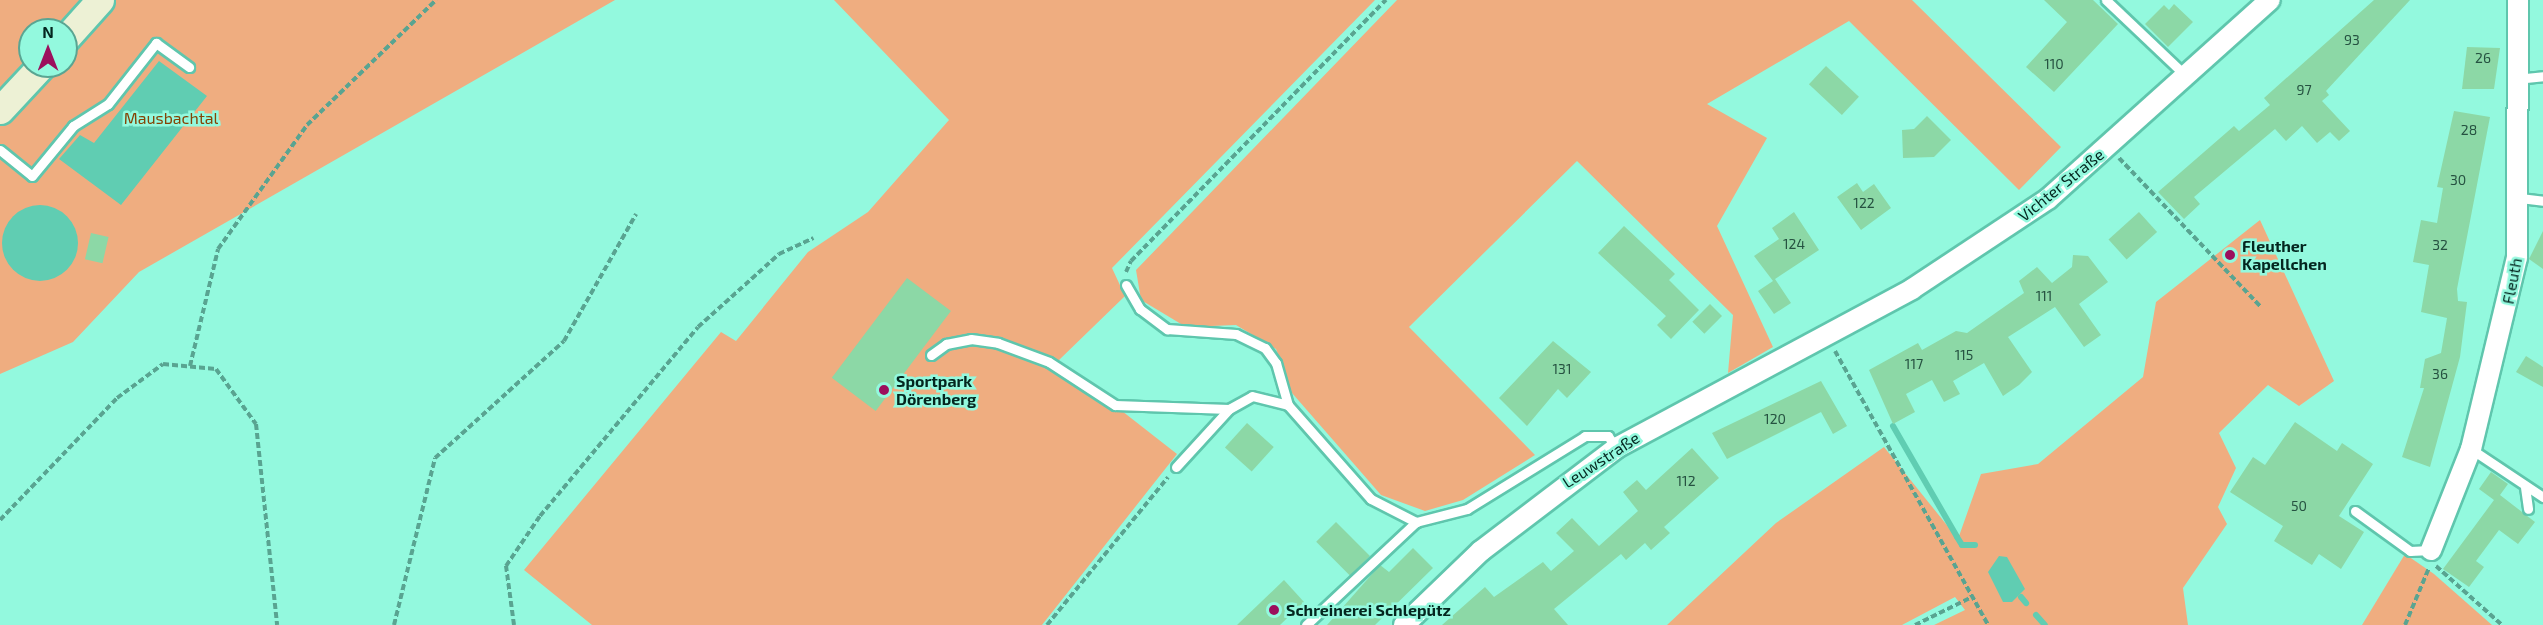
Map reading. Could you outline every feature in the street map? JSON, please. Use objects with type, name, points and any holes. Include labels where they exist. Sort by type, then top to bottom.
[{"type":"main road","points":[[78,25],[100,0]]},
{"type":"main road","points":[[0,110],[30,78]]},
{"type":"street","name":"Vichter Straße","points":[[1828,337],[1984,244],[2108,147],[2270,0]]},
{"type":"street","name":"Fleuth","points":[[2431,556],[2471,449],[2517,258],[2520,198],[2516,79],[2518,0]]},
{"type":"street","name":"Leuwstraße","points":[[1404,625],[1481,551],[1616,448],[1828,337]]},
{"type":"lane","points":[[2106,0],[2187,77]]},
{"type":"lane","points":[[0,150],[32,176],[74,126],[108,104],[156,43],[189,67]]},
{"type":"lane","points":[[2516,79],[2543,76]]},
{"type":"lane","points":[[2520,198],[2543,201]]},
{"type":"lane","points":[[1126,285],[1140,309],[1167,329],[1236,333],[1265,348],[1276,363],[1288,405],[1371,499],[1416,522]]},
{"type":"lane","points":[[931,355],[946,344],[971,339],[998,343],[1049,362],[1115,405],[1229,409]]},
{"type":"lane","points":[[1176,467],[1229,409],[1252,396],[1288,405]]},
{"type":"lane","points":[[1306,625],[1416,522],[1467,509],[1585,436],[1608,436],[1616,448]]},
{"type":"lane","points":[[2471,449],[2525,487],[2543,496]]},
{"type":"lane","points":[[2525,487],[2528,509]]},
{"type":"lane","points":[[2355,511],[2410,551],[2431,556]]},
{"type":"path","points":[[190,366],[218,249],[307,125],[436,0]]},
{"type":"path","points":[[1126,285],[1131,261],[1386,0]]},
{"type":"path","points":[[2108,147],[2261,308]]},
{"type":"path","points":[[393,625],[435,458],[564,341],[636,214]]},
{"type":"path","points":[[514,625],[506,566],[540,516],[698,327],[779,254],[813,238]]},
{"type":"path","points":[[1828,337],[1988,625]]},
{"type":"path","points":[[0,520],[117,398],[163,364],[216,369],[256,424],[277,625]]},
{"type":"path","points":[[1047,625],[1176,467]]},
{"type":"path","points":[[2405,625],[2431,556],[2502,625]]},
{"type":"path","points":[[1915,625],[1972,597]]},
{"type":"green space","name":"Mausbachtal","points":[[0,0],[615,0],[139,272],[73,342],[0,374]]},
{"type":"green space","points":[[834,0],[1375,0],[1112,268],[1125,296],[1058,361],[1177,454],[1042,625],[592,625],[524,570],[721,332],[736,341],[808,252],[868,212],[949,120]]},
{"type":"green space","points":[[1397,0],[1912,0],[2061,147],[2019,190],[1849,21],[1707,104],[1767,138],[1717,226],[1773,347],[1728,373],[1733,315],[1577,161],[1409,327],[1535,455],[1463,500],[1425,511],[1381,495],[1292,393],[1276,349],[1236,325],[1186,327],[1141,300],[1136,270]]},
{"type":"green space","points":[[2260,220],[2334,381],[2299,406],[2268,385],[2219,433],[2236,468],[2218,507],[2227,524],[2183,588],[2188,625],[1934,625],[1965,610],[1955,597],[1902,625],[1667,625],[1776,523],[1884,447],[1958,539],[1981,474],[2038,464],[2143,377],[2156,302]]},
{"type":"green space","points":[[2405,554],[2434,574],[2492,625],[2362,625]]},
{"type":"shaded area","points":[[159,61],[207,96],[121,205],[59,159],[80,135],[94,143]]},
{"type":"shaded area","points":[[40,205],[54,208],[67,216],[75,229],[78,243],[75,257],[67,270],[54,278],[40,281],[26,278],[13,270],[5,257],[2,243],[5,229],[13,216],[26,208]]},
{"type":"shaded area","points":[[1999,556],[2007,557],[2025,589],[2012,602],[2003,602],[1988,572]]},
{"type":"building","points":[[2044,0],[2093,0],[2118,24],[2054,92],[2026,67],[2067,22]]},
{"type":"building","points":[[2374,0],[2410,0],[2326,91],[2329,95],[2322,101],[2350,131],[2339,141],[2330,132],[2317,143],[2302,126],[2286,141],[2275,129],[2194,197],[2200,204],[2184,219],[2158,192],[2234,126],[2239,131],[2270,105],[2264,98]]},
{"type":"building","points":[[2174,4],[2193,22],[2168,47],[2145,24],[2164,5],[2169,10]]},
{"type":"building","points":[[2467,47],[2500,48],[2494,89],[2462,89]]},
{"type":"building","points":[[1826,66],[1859,97],[1842,115],[1809,84]]},
{"type":"building","points":[[2454,111],[2490,117],[2457,289],[2458,301],[2467,302],[2460,357],[2430,467],[2402,457],[2424,388],[2420,388],[2425,359],[2441,353],[2447,318],[2421,312],[2429,265],[2413,262],[2421,220],[2437,223],[2443,188],[2437,187]]},
{"type":"building","points":[[1927,116],[1951,140],[1934,157],[1903,158],[1902,130],[1914,129]]},
{"type":"building","points":[[1857,183],[1863,192],[1874,184],[1891,208],[1861,230],[1837,197]]},
{"type":"building","points":[[1794,212],[1819,250],[1775,279],[1791,303],[1774,314],[1758,291],[1773,281],[1754,256],[1779,239],[1772,228]]},
{"type":"building","points":[[2139,212],[2157,232],[2127,259],[2109,239]]},
{"type":"building","points":[[1624,226],[1675,274],[1669,280],[1699,310],[1671,339],[1657,325],[1666,316],[1598,253]]},
{"type":"building","points":[[2543,231],[2543,269],[2529,259]]},
{"type":"building","points":[[91,233],[109,237],[102,263],[85,259]]},
{"type":"building","points":[[2073,255],[2088,256],[2108,282],[2079,304],[2101,335],[2084,347],[2055,307],[2008,337],[2032,372],[2019,385],[2003,396],[1984,363],[1953,381],[1960,394],[1944,402],[1932,380],[1906,394],[1915,412],[1893,424],[1869,370],[1918,343],[1922,350],[1956,331],[1967,333],[2024,293],[2019,281],[2037,267],[2052,283],[2072,267]]},
{"type":"building","points":[[907,278],[951,311],[876,411],[832,378]]},
{"type":"building","points":[[1710,304],[1722,316],[1704,334],[1692,322]]},
{"type":"building","points":[[1553,341],[1591,372],[1567,398],[1558,389],[1527,426],[1499,398]]},
{"type":"building","points":[[2526,356],[2543,367],[2543,387],[2516,372]]},
{"type":"building","points":[[1821,381],[1847,426],[1833,434],[1821,412],[1727,459],[1712,433]]},
{"type":"building","points":[[2295,422],[2337,451],[2342,443],[2373,464],[2339,516],[2364,532],[2341,569],[2319,554],[2312,565],[2274,541],[2283,526],[2230,492],[2253,457],[2265,465]]},
{"type":"building","points":[[1247,423],[1274,447],[1252,472],[1225,448]]},
{"type":"building","points":[[1692,448],[1719,478],[1664,527],[1670,533],[1651,550],[1645,543],[1626,560],[1621,554],[1554,609],[1568,625],[1442,625],[1485,587],[1494,597],[1543,562],[1551,571],[1574,551],[1556,533],[1572,518],[1599,546],[1638,511],[1623,492],[1637,480],[1646,490]]},
{"type":"building","points":[[2491,472],[2508,484],[2500,495],[2535,522],[2518,544],[2499,530],[2476,561],[2484,567],[2469,587],[2443,569],[2494,500],[2479,489]]},
{"type":"building","points":[[1336,522],[1370,556],[1350,576],[1316,542]]},
{"type":"building","points":[[1413,548],[1433,568],[1375,625],[1327,625],[1380,565],[1389,572]]},
{"type":"building","name":"Schreinerei Schlepütz","points":[[1284,580],[1304,602],[1280,625],[1237,625]]},
{"type":"waterway","points":[[1893,426],[1962,545],[1975,545]]},
{"type":"waterway","points":[[2021,597],[2026,603]]},
{"type":"waterway","points":[[2036,615],[2045,625]]},
{"type":"place","name":"Fleuther Kapellchen","points":[[2230,255]]},
{"type":"place","name":"Sportpark Dörenberg","points":[[884,390]]},
{"type":"place","name":"Schreinerei Schlepütz","points":[[1274,610]]}]
